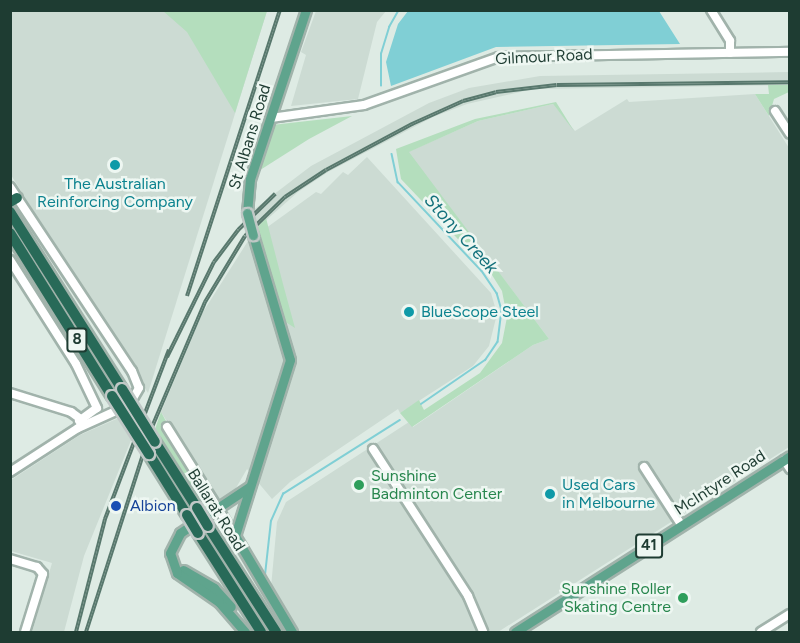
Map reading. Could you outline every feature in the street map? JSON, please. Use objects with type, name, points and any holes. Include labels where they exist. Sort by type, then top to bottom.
[{"type":"highway","name":"Ballarat Road","points":[[10,212],[276,633]]},
{"type":"highway","name":"Ballarat Road","points":[[10,233],[261,633]]},
{"type":"main road","name":"St Albans Road","points":[[235,536],[290,356],[247,213],[250,179],[306,10]]},
{"type":"main road","name":"St Albans Road","points":[[233,498],[244,484],[262,443]]},
{"type":"main road","name":"McIntyre Road","points":[[515,633],[787,458]]},
{"type":"main road","name":"St Albans Road","points":[[245,633],[219,599],[176,572],[170,557],[173,543],[180,533],[250,485]]},
{"type":"main road","points":[[235,536],[292,633]]},
{"type":"street","points":[[711,10],[729,38],[730,53]]},
{"type":"street","name":"Gilmour Road","points":[[271,118],[364,105],[499,57],[789,52]]},
{"type":"street","points":[[775,111],[789,134]]},
{"type":"street","points":[[10,187],[14,200],[137,378],[139,388],[133,402],[78,424],[10,472]]},
{"type":"street","points":[[10,260],[76,364],[99,414]]},
{"type":"street","points":[[10,393],[63,410],[78,424]]},
{"type":"street","points":[[167,428],[235,536]]},
{"type":"street","points":[[373,449],[468,597],[482,632]]},
{"type":"street","points":[[787,458],[789,469]]},
{"type":"street","points":[[644,466],[682,526]]},
{"type":"street","points":[[10,559],[42,571],[25,633]]},
{"type":"street","points":[[761,633],[789,614]]},
{"type":"shaded area","points":[[11,11],[267,11],[148,393],[11,175]]},
{"type":"shaded area","points":[[316,11],[386,11],[377,22],[358,99],[291,106],[306,55],[301,52]]},
{"type":"shaded area","points":[[789,72],[789,85],[533,89],[467,104],[433,117],[328,172],[298,192],[255,230],[252,211],[311,166],[429,103],[469,88],[540,76]]},
{"type":"shaded area","points":[[755,94],[789,148],[789,447],[498,632],[300,632],[271,587],[277,522],[286,502],[409,422],[413,427],[533,345],[549,339],[408,152],[478,121],[553,104],[575,131],[627,99],[629,102]]},
{"type":"shaded area","points":[[367,157],[491,293],[497,314],[489,346],[473,366],[400,413],[398,409],[290,482],[272,499],[247,469],[233,493],[217,500],[161,412],[203,312],[248,241],[316,192],[321,194],[343,172],[348,175]]},
{"type":"shaded area","points":[[123,416],[132,438],[84,556],[64,632],[32,632],[52,563],[11,551],[11,480],[80,435]]},
{"type":"green space","points":[[163,11],[267,11],[235,113],[187,32]]},
{"type":"green space","points":[[768,85],[789,85],[789,92],[774,99],[769,116],[755,94],[769,94]]},
{"type":"green space","points":[[556,102],[574,131],[553,104],[478,121],[409,152],[549,339],[533,345],[412,427],[400,413],[419,400],[424,410],[480,373],[502,343],[507,317],[502,291],[492,275],[401,179],[396,149],[475,119]]},
{"type":"green space","points":[[352,116],[309,139],[257,172],[272,125]]},
{"type":"green space","points":[[266,218],[295,328],[284,321],[255,230]]},
{"type":"green space","points":[[161,412],[210,502],[204,511],[154,432]]},
{"type":"water","points":[[408,11],[659,11],[680,44],[496,47],[391,86],[386,62],[398,24]]},
{"type":"waterway","name":"Stony Creek","points":[[381,86],[381,54],[389,27],[399,10]]},
{"type":"waterway","name":"Stony Creek","points":[[392,154],[398,182],[482,271],[497,293],[502,310],[498,342],[486,360],[422,404]]},
{"type":"waterway","name":"Stony Creek","points":[[265,575],[271,521],[283,494],[400,420]]},
{"type":"railway","points":[[187,296],[280,10]]},
{"type":"railway","points":[[86,632],[152,427],[205,302],[245,236],[285,197],[326,170],[412,124],[463,101],[496,92],[557,85],[790,82]]},
{"type":"railway","points":[[167,357],[214,262],[238,230],[275,194]]},
{"type":"railway","points":[[76,632],[105,519],[169,350]]},
{"type":"place","name":"The Australian Reinforcing Company","points":[[115,165]]},
{"type":"place","name":"BlueScope Steel","points":[[409,312]]},
{"type":"place","name":"Sunshine Badminton Center","points":[[359,485]]},
{"type":"place","name":"Used Cars in Melbourne","points":[[550,494]]},
{"type":"place","name":"Albion","points":[[116,506]]},
{"type":"place","name":"Sunshine Roller Skating Centre","points":[[683,598]]}]
